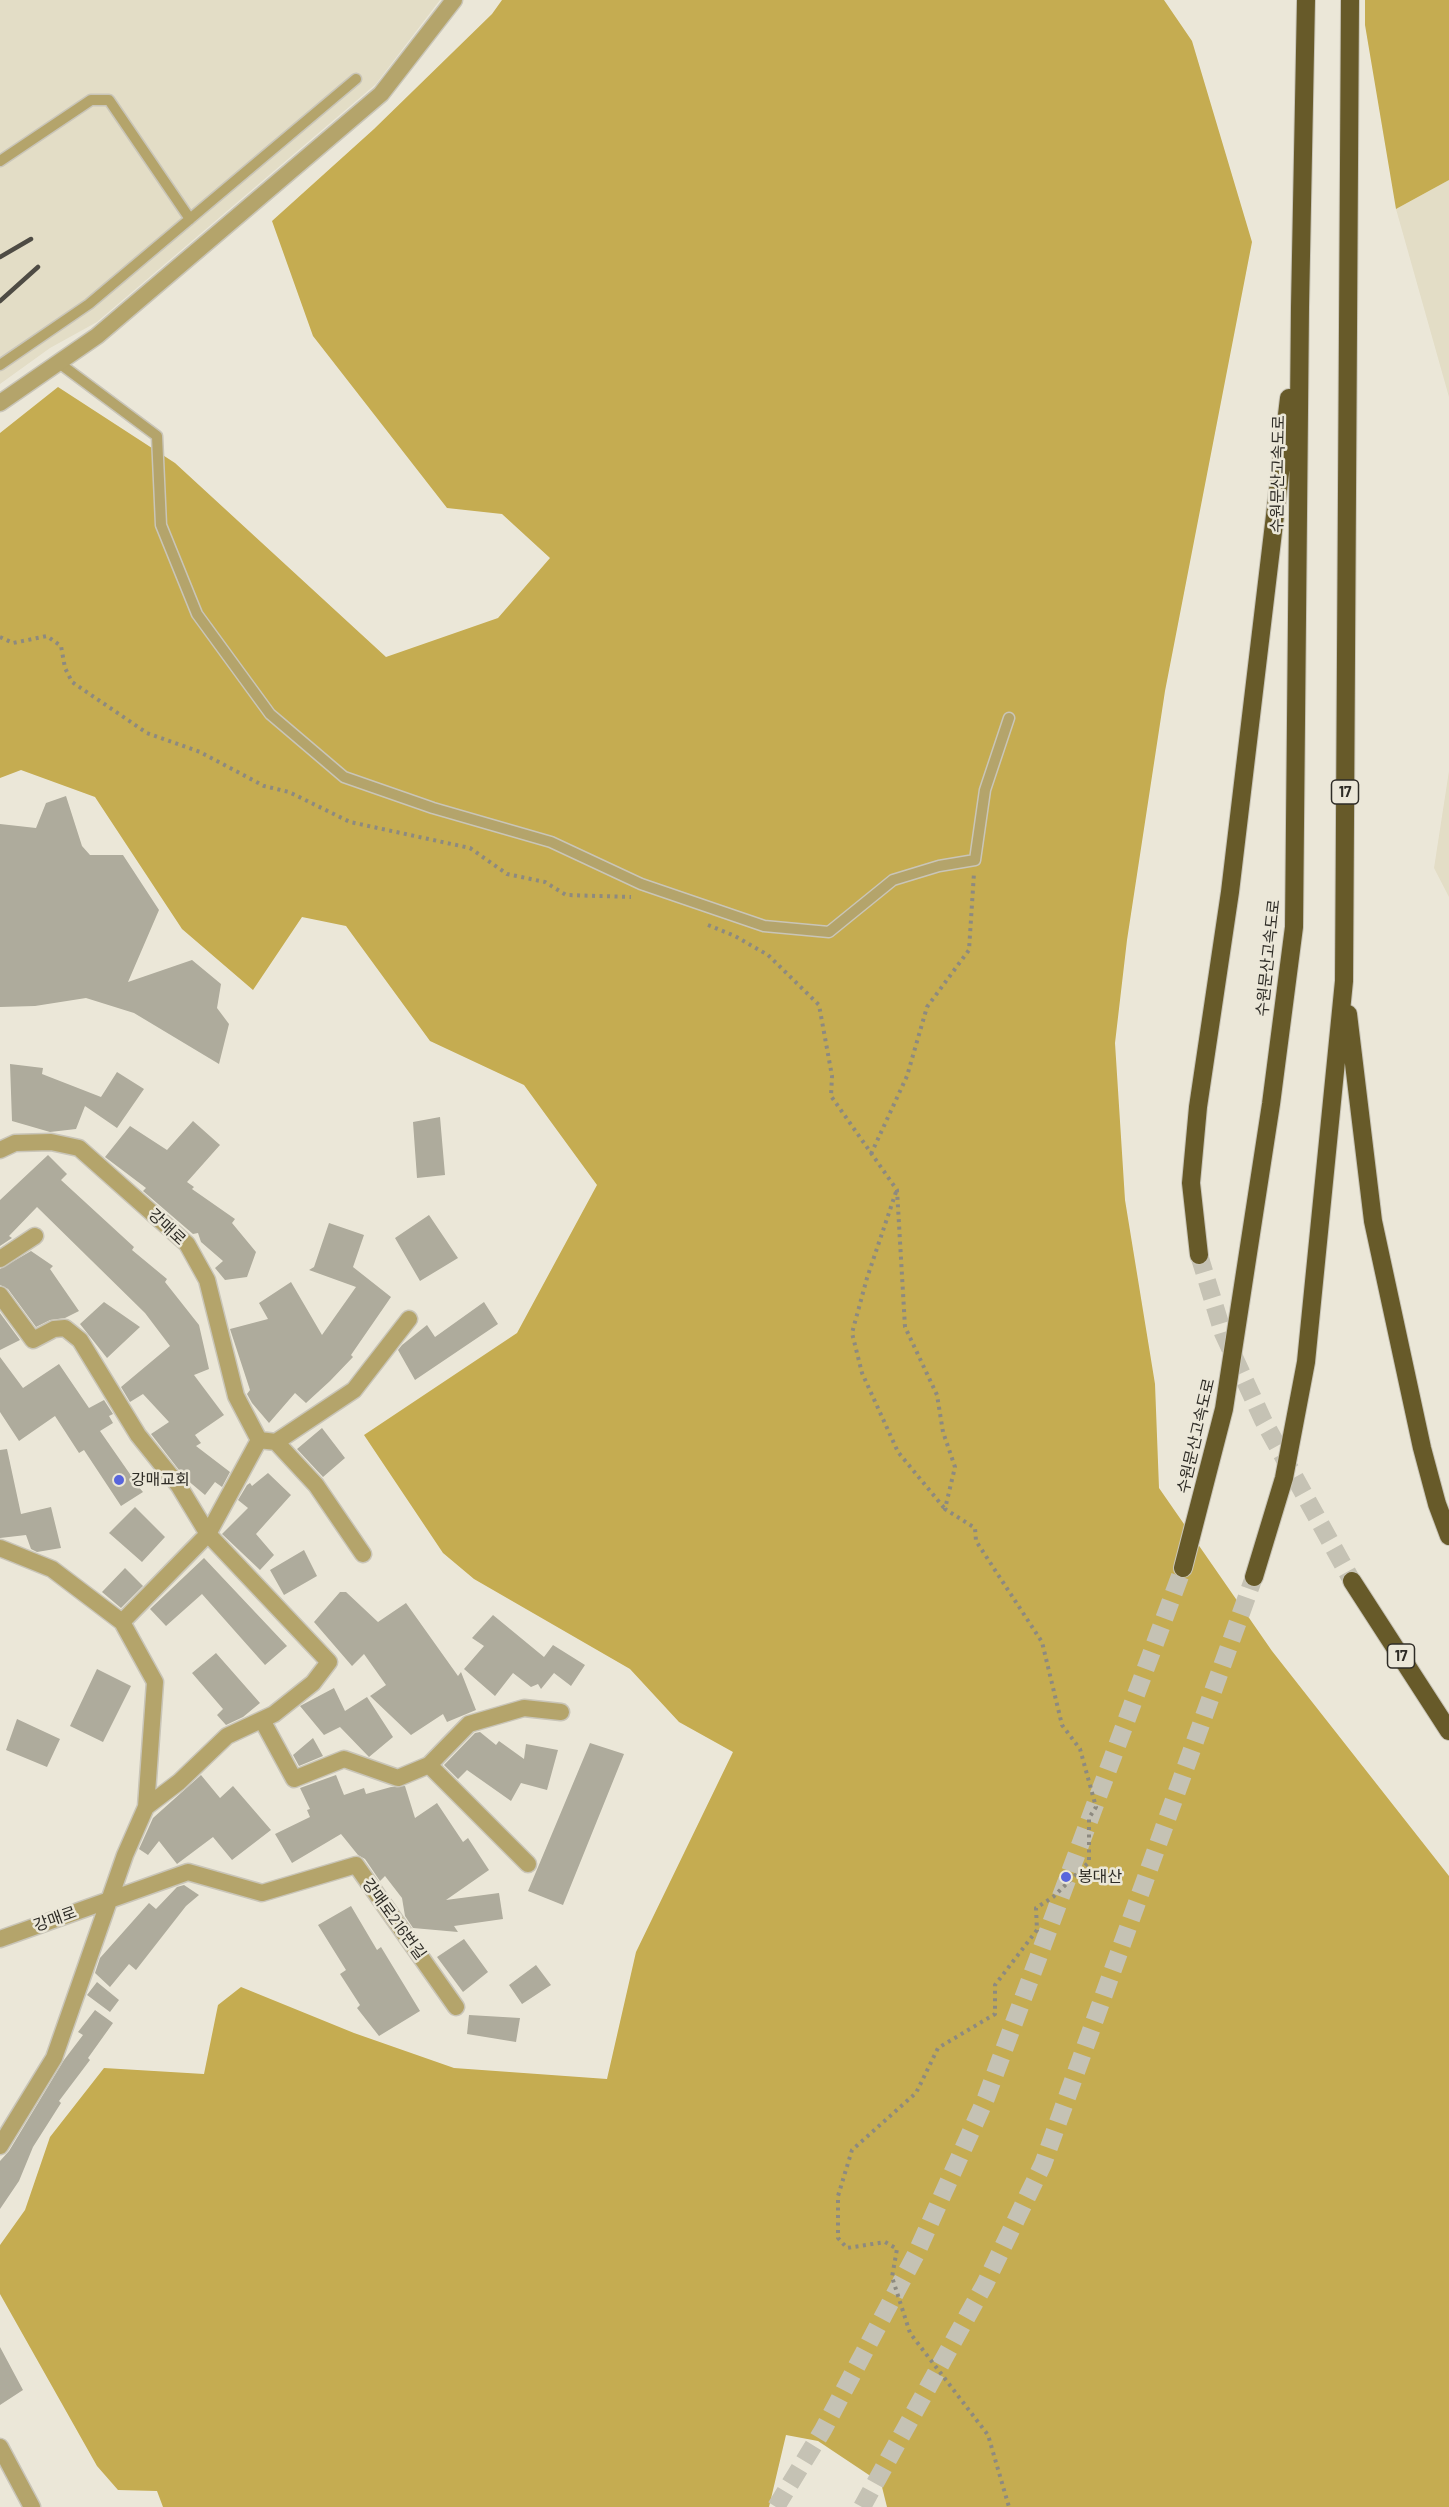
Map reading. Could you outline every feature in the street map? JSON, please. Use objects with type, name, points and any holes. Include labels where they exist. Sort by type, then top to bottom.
[{"type":"highway","name":"수원문산고속도로","points":[[1183,1568],[1224,1409],[1265,1150],[1294,927],[1300,307],[1306,0]]},
{"type":"highway","name":"17","points":[[1254,1577],[1284,1478],[1306,1362],[1344,981],[1350,0]]},
{"type":"highway","name":"수원문산고속도로","points":[[1199,1255],[1191,1184],[1198,1107],[1231,880],[1300,307]]},
{"type":"highway","name":"17","points":[[1344,981],[1373,1221],[1422,1448],[1437,1504],[1449,1536]]},
{"type":"highway","name":"17","points":[[1352,1581],[1449,1731]]},
{"type":"street","points":[[0,402],[97,336],[381,94],[454,0]]},
{"type":"street","name":"강매로","points":[[0,1150],[15,1143],[51,1142],[80,1148],[187,1244],[207,1280],[236,1396],[259,1440]]},
{"type":"street","points":[[0,1259],[35,1236]]},
{"type":"street","points":[[0,1294],[33,1340],[54,1329],[65,1328],[80,1340],[138,1435],[179,1486],[208,1534],[329,1662],[313,1683],[274,1714],[227,1736],[179,1782],[146,1807]]},
{"type":"street","points":[[276,1442],[354,1390],[409,1319]]},
{"type":"street","points":[[122,1622],[208,1534],[259,1440],[276,1442],[316,1485],[363,1554]]},
{"type":"street","points":[[0,1548],[52,1569],[122,1622],[155,1682],[146,1807],[125,1855],[54,2058],[0,2146]]},
{"type":"street","points":[[262,1720],[294,1779],[345,1759],[398,1778],[429,1765],[469,1724],[524,1708],[561,1712]]},
{"type":"street","points":[[429,1765],[528,1864]]},
{"type":"street","name":"강매로216번길","points":[[109,1899],[188,1872],[262,1893],[356,1865],[456,2007]]},
{"type":"street","name":"강매로","points":[[0,1939],[109,1899]]},
{"type":"street","points":[[0,2447],[32,2507]]},
{"type":"lane","points":[[0,365],[88,304],[356,79]]},
{"type":"lane","points":[[0,161],[91,100],[109,100],[190,219]]},
{"type":"lane","points":[[58,363],[157,436],[161,525],[197,614],[270,714],[344,777],[433,808],[551,842],[641,884],[764,926],[829,932],[892,880],[939,866],[975,860],[985,789],[1009,718]]},
{"type":"path","points":[[0,637],[13,643],[47,636],[61,646],[65,668],[72,682],[147,733],[200,752],[264,786],[289,792],[350,822],[470,848],[507,874],[545,882],[566,895],[639,897]]},
{"type":"path","points":[[871,1154],[907,1076],[927,1007],[969,950],[969,920],[975,860]]},
{"type":"path","points":[[703,923],[735,936],[768,955],[819,1005],[832,1076],[831,1096],[897,1190],[905,1327],[937,1395],[944,1432],[955,1467],[945,1509]]},
{"type":"path","points":[[897,1190],[867,1278],[852,1333],[862,1373],[898,1452],[945,1509],[975,1528],[976,1540],[1042,1642],[1062,1725],[1080,1749],[1096,1807],[1089,1818],[1089,1862],[1053,1897],[1036,1908],[1037,1930],[995,1985],[995,2014],[938,2048],[916,2093],[852,2150],[838,2196],[838,2238],[847,2248],[885,2242],[897,2249],[892,2277],[910,2333],[988,2435],[1008,2507]]},
{"type":"shaded area","points":[[0,0],[440,0],[376,84],[97,322],[50,348],[0,384]]},
{"type":"shaded area","points":[[502,0],[1164,0],[1192,41],[1252,242],[1165,691],[1127,940],[1115,1043],[1125,1200],[1155,1384],[1159,1488],[1272,1651],[1449,1876],[1449,2507],[887,2507],[881,2483],[818,2441],[786,2435],[769,2507],[163,2507],[157,2491],[118,2490],[97,2466],[0,2294],[0,2245],[25,2210],[50,2137],[104,2068],[204,2074],[218,2005],[241,1987],[354,2033],[454,2068],[607,2079],[636,1952],[733,1752],[679,1722],[630,1669],[474,1579],[443,1553],[364,1435],[517,1333],[597,1185],[524,1085],[430,1041],[346,926],[302,917],[253,990],[182,929],[95,797],[21,770],[0,778],[0,433],[58,387],[175,463],[386,657],[498,618],[550,558],[502,514],[447,508],[313,336],[272,221],[374,129],[492,14]]},
{"type":"shaded area","points":[[1365,0],[1449,0],[1449,180],[1396,209],[1365,25]]},
{"type":"shaded area","points":[[1449,180],[1449,397],[1396,209]]},
{"type":"shaded area","points":[[1449,771],[1449,897],[1434,868]]},
{"type":"building","points":[[66,796],[82,846],[90,855],[123,855],[159,910],[128,982],[192,960],[221,984],[217,1008],[229,1024],[219,1064],[134,1013],[86,998],[35,1006],[0,1007],[0,824],[36,828],[46,803]]},
{"type":"building","points":[[10,1064],[43,1068],[42,1074],[101,1097],[117,1072],[144,1089],[117,1128],[85,1106],[76,1129],[50,1132],[12,1121]]},
{"type":"building","points":[[440,1117],[445,1175],[417,1178],[413,1122]]},
{"type":"building","points":[[193,1121],[220,1145],[187,1182],[194,1187],[192,1189],[235,1219],[232,1223],[256,1252],[247,1277],[225,1280],[215,1268],[223,1261],[201,1242],[198,1233],[193,1234],[143,1191],[146,1188],[105,1157],[130,1126],[167,1150]]},
{"type":"building","points":[[48,1155],[67,1174],[61,1180],[134,1247],[132,1250],[167,1279],[165,1282],[199,1325],[209,1369],[194,1375],[224,1415],[195,1435],[201,1443],[196,1446],[230,1472],[222,1487],[215,1482],[205,1495],[186,1479],[151,1434],[169,1422],[143,1394],[130,1402],[121,1387],[170,1346],[145,1313],[37,1207],[9,1236],[12,1238],[0,1246],[0,1200]]},
{"type":"building","points":[[429,1215],[458,1258],[420,1281],[395,1238]]},
{"type":"building","points":[[329,1223],[364,1235],[353,1267],[391,1297],[351,1355],[353,1357],[330,1381],[306,1403],[295,1393],[269,1423],[247,1394],[250,1390],[230,1329],[268,1319],[259,1303],[291,1282],[322,1335],[356,1287],[309,1270],[314,1267]]},
{"type":"building","points":[[31,1251],[53,1266],[50,1269],[79,1311],[36,1327],[8,1289],[0,1285],[0,1269]]},
{"type":"building","points":[[104,1302],[140,1327],[107,1358],[80,1324]]},
{"type":"building","points":[[484,1302],[498,1324],[415,1380],[398,1350],[402,1345],[427,1325],[435,1337]]},
{"type":"building","points":[[0,1313],[20,1340],[0,1350]]},
{"type":"building","points":[[0,1357],[23,1388],[59,1364],[89,1408],[104,1400],[113,1414],[109,1416],[113,1423],[100,1431],[143,1492],[121,1506],[84,1450],[79,1453],[55,1416],[19,1441],[0,1412]]},
{"type":"building","points":[[322,1428],[345,1458],[323,1477],[297,1449]]},
{"type":"building","points":[[7,1449],[21,1514],[51,1507],[61,1548],[37,1552],[31,1549],[26,1535],[0,1538],[0,1450]]},
{"type":"building","points":[[268,1473],[291,1495],[256,1534],[274,1555],[260,1570],[222,1534],[248,1508],[238,1500],[247,1485],[250,1483],[252,1486]]},
{"type":"building","points":[[135,1507],[165,1537],[142,1562],[109,1533]]},
{"type":"building","points":[[304,1550],[317,1576],[284,1595],[270,1570]]},
{"type":"building","points":[[204,1558],[287,1646],[265,1665],[202,1594],[166,1626],[150,1609]]},
{"type":"building","points":[[125,1568],[143,1586],[121,1608],[102,1592]]},
{"type":"building","points":[[340,1592],[346,1592],[378,1622],[406,1603],[458,1676],[461,1672],[476,1710],[447,1722],[443,1714],[411,1735],[370,1696],[386,1685],[364,1654],[352,1666],[314,1622]]},
{"type":"building","points":[[493,1615],[544,1657],[553,1645],[585,1665],[571,1686],[554,1673],[541,1689],[538,1684],[531,1687],[513,1673],[495,1696],[464,1669],[484,1646],[472,1638]]},
{"type":"building","points":[[216,1653],[260,1703],[243,1717],[226,1725],[217,1715],[223,1709],[192,1673]]},
{"type":"building","points":[[97,1669],[131,1686],[103,1742],[70,1726]]},
{"type":"building","points":[[334,1688],[345,1711],[367,1697],[393,1737],[369,1757],[340,1727],[324,1735],[300,1706]]},
{"type":"building","points":[[17,1719],[60,1739],[47,1767],[6,1750]]},
{"type":"building","points":[[480,1732],[496,1745],[499,1741],[524,1759],[526,1744],[558,1750],[547,1790],[521,1783],[511,1801],[467,1770],[458,1779],[444,1765],[475,1733]]},
{"type":"building","points":[[313,1738],[323,1756],[299,1766],[293,1755]]},
{"type":"building","points":[[590,1743],[624,1754],[563,1905],[528,1891]]},
{"type":"building","points":[[201,1775],[220,1798],[233,1786],[271,1830],[232,1860],[213,1837],[177,1864],[159,1841],[148,1855],[139,1849],[153,1818]]},
{"type":"building","points":[[336,1775],[344,1795],[364,1788],[366,1794],[391,1787],[405,1786],[415,1818],[437,1803],[463,1842],[468,1838],[489,1870],[446,1900],[499,1893],[503,1919],[454,1926],[458,1932],[413,1928],[405,1916],[402,1898],[385,1876],[380,1881],[365,1859],[358,1855],[341,1834],[292,1863],[275,1834],[310,1817],[307,1810],[310,1809],[300,1788]]},
{"type":"building","points":[[184,1885],[199,1895],[186,1906],[136,1970],[129,1964],[110,1987],[95,1973],[100,1958],[149,1903],[156,1909],[177,1887]]},
{"type":"building","points":[[351,1906],[377,1950],[381,1947],[420,2011],[379,2036],[357,2008],[360,2005],[340,1974],[346,1970],[318,1925]]},
{"type":"building","points":[[464,1939],[488,1972],[463,1992],[437,1957]]},
{"type":"building","points":[[536,1965],[551,1985],[522,2004],[509,1985]]},
{"type":"building","points":[[97,1982],[119,2000],[110,2012],[87,1995]]},
{"type":"building","points":[[95,2010],[113,2023],[88,2058],[90,2060],[59,2101],[61,2103],[33,2147],[19,2181],[0,2209],[0,2161],[9,2151],[64,2060],[83,2035],[78,2032]]},
{"type":"building","points":[[469,2015],[520,2018],[516,2042],[467,2034]]},
{"type":"building","points":[[0,2347],[23,2390],[0,2405]]},
{"type":"tunnel","points":[[1199,1255],[1223,1333],[1263,1420],[1352,1581]]},
{"type":"tunnel","points":[[776,2507],[823,2430],[916,2254],[986,2098],[1183,1568]]},
{"type":"tunnel","points":[[862,2507],[985,2284],[1043,2164],[1254,1577]]},
{"type":"railway","points":[[0,257],[31,239]]},
{"type":"railway","points":[[0,301],[38,267]]},
{"type":"place","name":"강매교회","points":[[119,1480]]},
{"type":"place","name":"봉대산","points":[[1066,1877]]}]
